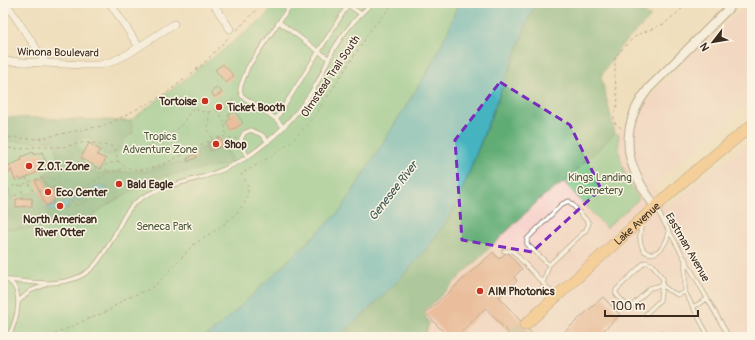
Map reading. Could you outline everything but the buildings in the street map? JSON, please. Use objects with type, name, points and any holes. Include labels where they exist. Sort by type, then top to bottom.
[{"type":"main road","name":"Lake Avenue","points":[[525,325],[699,167],[752,125]]},
{"type":"street","points":[[6,3],[46,63]]},
{"type":"street","points":[[110,3],[139,47]]},
{"type":"street","points":[[213,3],[230,29]]},
{"type":"street","points":[[655,208],[635,172],[630,157],[630,127],[634,110],[638,102],[649,88],[734,3]]},
{"type":"street","name":"Winona Boulevard","points":[[3,62],[84,65],[100,64],[117,60],[174,24]]},
{"type":"lane","points":[[283,127],[276,119],[242,96],[240,90],[248,67],[292,3]]},
{"type":"lane","points":[[19,301],[30,291],[46,284],[70,280],[86,273],[99,261],[132,205],[145,196],[166,187],[232,167],[268,142],[298,111],[315,85],[346,31],[372,3]]},
{"type":"lane","points":[[276,119],[347,4],[361,14]]},
{"type":"lane","points":[[278,22],[329,59]]},
{"type":"lane","points":[[248,157],[241,140],[244,133],[251,130],[262,135],[268,142]]},
{"type":"lane","points":[[543,283],[549,265],[586,230],[589,223],[569,201],[562,204],[527,239],[527,244],[549,265]]},
{"type":"lane","name":"Eastman Avenue","points":[[655,208],[729,337]]},
{"type":"lane","points":[[644,218],[640,231],[640,243],[647,252],[651,253],[661,249],[666,244],[669,232]]},
{"type":"lane","points":[[504,251],[514,251],[556,297]]},
{"type":"lane","points":[[685,258],[685,292],[709,337]]},
{"type":"lane","points":[[646,314],[660,300],[663,279],[653,265],[645,262],[616,290],[616,294],[627,306],[632,306],[650,288],[662,285]]},
{"type":"lane","points":[[3,278],[46,284]]},
{"type":"lane","points":[[8,337],[12,331],[19,301],[10,280]]},
{"type":"lane","points":[[662,285],[678,295],[685,292]]},
{"type":"lane","points":[[693,307],[707,299]]},
{"type":"path","points":[[3,137],[36,139],[76,132],[106,125],[134,111],[164,95],[201,66],[263,3]]},
{"type":"path","name":"Olmstead Trail South","points":[[49,337],[108,311],[124,299],[150,289],[158,284],[194,244],[219,228],[235,215],[246,201],[248,191],[247,183],[241,174],[270,157],[291,142],[305,127],[317,113],[372,28],[394,3]]},
{"type":"path","points":[[621,128],[614,122],[614,114],[618,103],[615,78],[615,58],[620,51],[637,35],[664,24],[689,3]]},
{"type":"path","points":[[220,106],[242,96]]},
{"type":"path","points":[[140,150],[173,133],[192,109],[196,108],[203,113],[218,108]]},
{"type":"path","points":[[215,109],[223,116],[226,138]]},
{"type":"path","points":[[209,112],[208,129],[214,140]]},
{"type":"path","points":[[106,172],[126,168],[139,170],[159,166],[202,144],[222,136],[241,140]]},
{"type":"path","points":[[3,148],[21,149],[34,147],[63,147],[86,142],[94,142],[96,145],[111,146],[115,148],[118,161],[126,168]]},
{"type":"path","points":[[3,191],[8,191],[12,186],[22,185],[44,176],[48,172],[74,164],[79,163],[101,170],[105,165],[118,161]]},
{"type":"path","points":[[64,191],[72,191],[87,186],[104,176],[106,172],[105,165]]},
{"type":"path","points":[[44,176],[55,180],[75,206],[86,203],[88,198],[87,186]]},
{"type":"path","points":[[26,178],[32,186],[33,192]]},
{"type":"path","points":[[22,185],[22,199]]},
{"type":"path","points":[[14,195],[22,196]]},
{"type":"highlighted area","points":[[500,82],[570,125],[601,189],[532,252],[462,240],[455,140]]},
{"type":"shaded area","points":[[748,3],[752,3],[752,100],[654,185],[667,208],[752,139],[752,337],[425,337],[429,323],[424,312],[542,197],[563,183],[615,133],[641,114],[649,99],[659,86]]},
{"type":"green space","name":"Seneca Park","points":[[275,3],[458,3],[448,31],[429,69],[341,210],[224,322],[205,337],[3,337],[3,117],[130,121],[263,19]]},
{"type":"green space","points":[[535,3],[630,3],[651,17],[622,45],[601,76],[615,133],[563,183],[542,197],[424,312],[429,323],[425,337],[339,337],[389,290],[420,257],[447,221],[458,201]]},
{"type":"green space","points":[[3,117],[131,121],[133,133],[123,141],[118,152],[106,156],[89,137],[76,139],[78,149],[83,154],[81,158],[88,169],[96,173],[147,171],[170,163],[183,163],[197,157],[195,151],[209,146],[210,151],[223,146],[229,154],[231,162],[229,164],[154,178],[104,207],[84,223],[31,229],[3,229],[3,194],[11,192],[12,197],[16,201],[17,207],[32,206],[32,198],[26,199],[25,195],[35,192],[40,193],[46,206],[54,203],[53,201],[58,197],[54,187],[48,189],[43,178],[57,166],[55,140],[39,142],[3,141]]},
{"type":"green space","name":"Kings Landing Cemetery","points":[[614,134],[619,134],[619,152],[623,168],[639,199],[606,228],[564,182]]},
{"type":"water","name":"Genesee River","points":[[458,3],[535,3],[458,201],[447,221],[434,239],[420,257],[389,290],[339,337],[205,337],[224,322],[341,210],[429,69],[448,31]]},
{"type":"water","points":[[98,186],[107,188],[107,191],[86,196],[83,203],[82,201],[72,199],[68,204],[69,208],[60,208],[59,211],[47,210],[46,207],[57,203],[62,205],[72,195],[82,197]]},
{"type":"tunnel","points":[[512,337],[525,325]]},
{"type":"place","name":"Tortoise","points":[[205,101]]},
{"type":"place","name":"Ticket Booth","points":[[219,107]]},
{"type":"place","name":"Shop","points":[[216,144]]},
{"type":"place","name":"Z.O.T. Zone","points":[[29,166]]},
{"type":"place","name":"Bald Eagle","points":[[119,184]]},
{"type":"place","name":"Eco Center","points":[[48,192]]},
{"type":"place","name":"North American River Otter","points":[[60,206]]},
{"type":"place","name":"AIM Photonics","points":[[480,291]]},
{"type":"park label","name":"Tropics Adventure Zone","points":[[160,142]]}]
